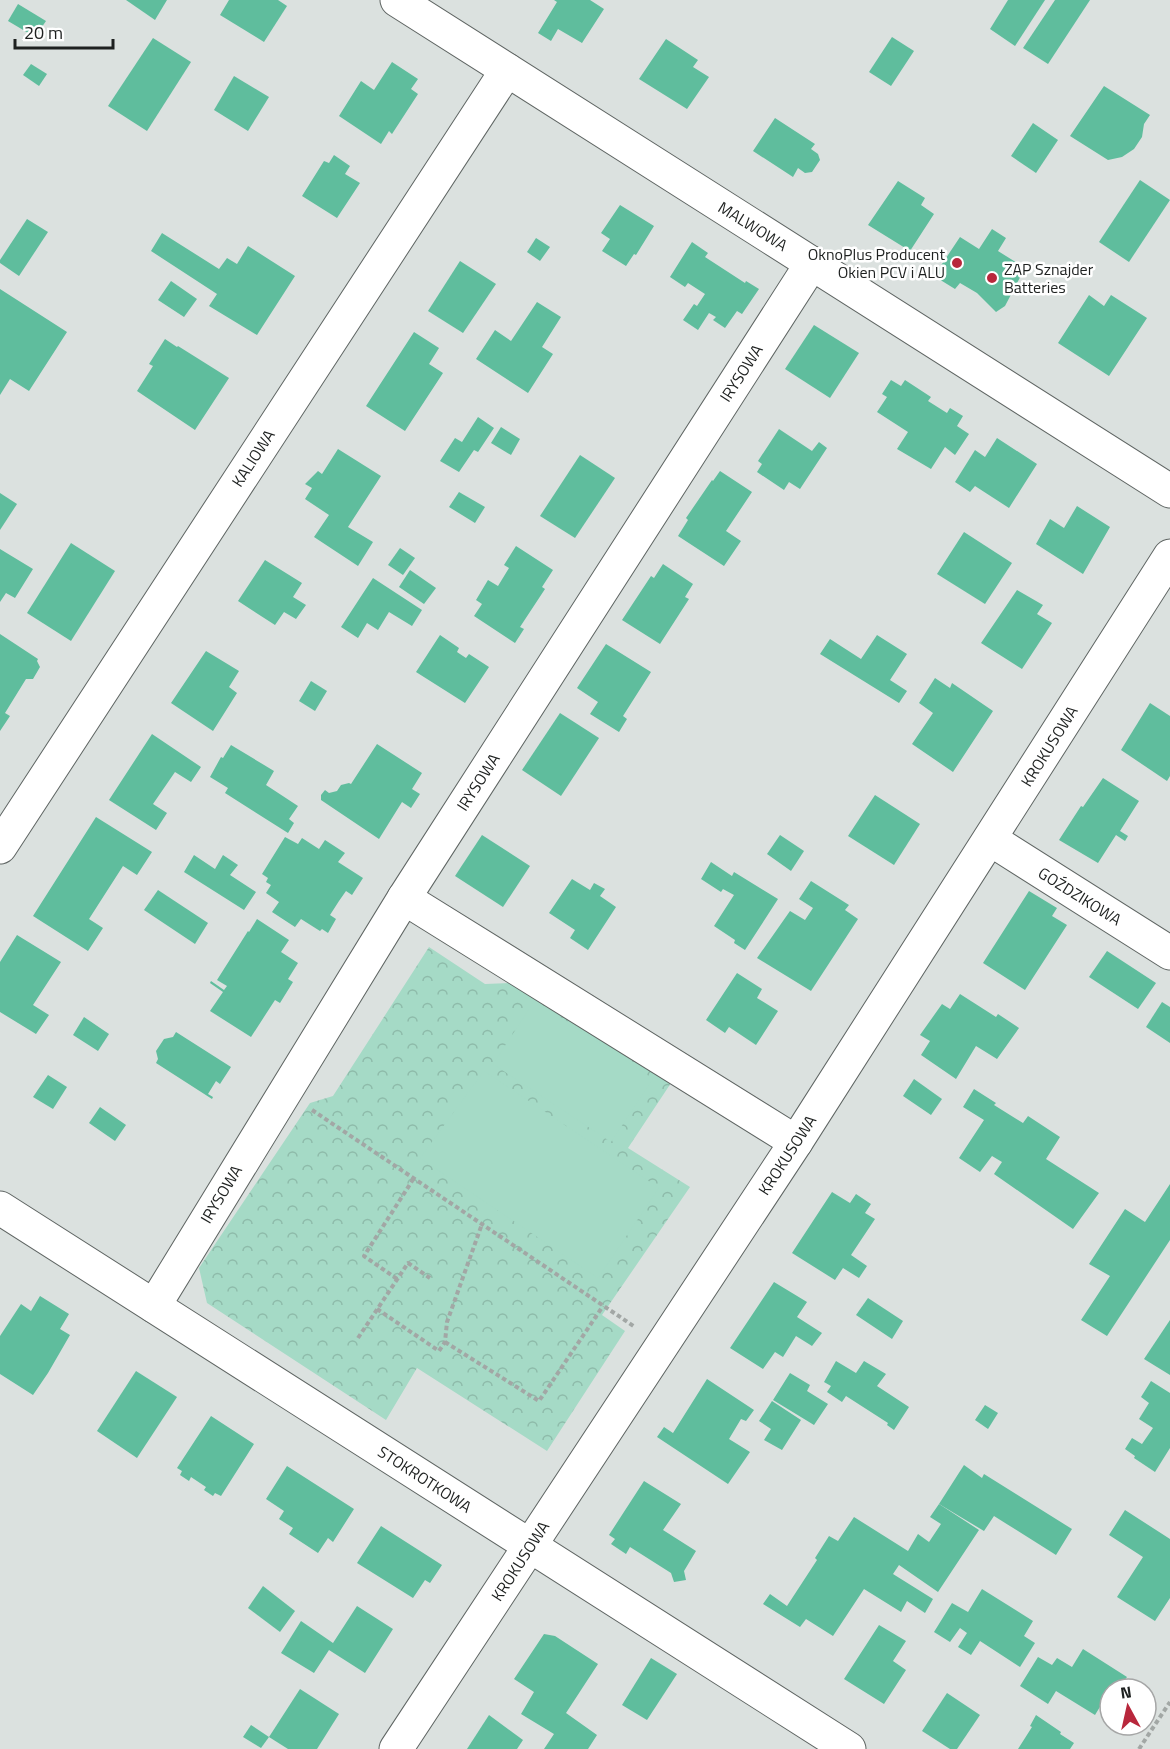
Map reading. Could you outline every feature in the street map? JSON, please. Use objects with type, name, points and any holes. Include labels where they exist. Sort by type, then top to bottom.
[{"type":"street","name":"MALWOWA","points":[[397,0],[1170,491]]},
{"type":"street","name":"KALIOWA","points":[[0,847],[507,70]]},
{"type":"street","name":"IRYSOWA","points":[[154,1306],[404,898],[812,263]]},
{"type":"street","name":"KROKUSOWA","points":[[396,1749],[796,1142],[1170,556]]},
{"type":"street","name":"GOŹDZIKOWA","points":[[990,839],[1170,953]]},
{"type":"street","points":[[404,898],[796,1142]]},
{"type":"street","name":"STOKROTKOWA","points":[[0,1208],[849,1749]]},
{"type":"path","points":[[284,1091],[662,1345]]},
{"type":"path","points":[[397,1279],[364,1256],[414,1178]]},
{"type":"path","points":[[377,1309],[439,1351],[445,1342],[447,1322],[482,1224]]},
{"type":"path","points":[[358,1338],[408,1263],[430,1278]]},
{"type":"path","points":[[445,1342],[539,1401],[603,1306]]},
{"type":"path","points":[[1139,1749],[1170,1702]]},
{"type":"green space","points":[[429,947],[485,984],[511,983],[671,1083],[628,1148],[690,1187],[602,1315],[625,1331],[547,1451],[417,1368],[386,1420],[207,1303],[199,1268],[310,1103],[333,1096]]},
{"type":"green space","points":[[535,1000],[653,1079],[611,1142],[493,1064]]},
{"type":"green space","points":[[484,1071],[659,1188],[598,1278],[420,1158]]},
{"type":"building","points":[[126,0],[167,0],[155,20]]},
{"type":"building","points":[[229,0],[278,0],[287,6],[264,42],[220,15]]},
{"type":"building","points":[[554,0],[590,0],[604,9],[582,43],[558,29],[551,41],[538,33],[557,2]]},
{"type":"building","points":[[1008,0],[1045,0],[1015,46],[990,29]]},
{"type":"building","points":[[1055,0],[1090,0],[1048,64],[1023,48]]},
{"type":"building","points":[[18,4],[46,21],[35,37],[8,21]]},
{"type":"building","points":[[892,37],[914,51],[891,86],[869,72]]},
{"type":"building","points":[[153,38],[191,62],[147,131],[108,106]]},
{"type":"building","points":[[666,39],[698,60],[693,67],[709,77],[687,109],[639,79]]},
{"type":"building","points":[[392,62],[418,79],[411,89],[418,94],[392,134],[389,131],[381,144],[339,116],[361,81],[374,90]]},
{"type":"building","points":[[31,64],[47,74],[39,86],[23,75]]},
{"type":"building","points":[[234,76],[269,97],[248,131],[214,110]]},
{"type":"building","points":[[1104,86],[1150,115],[1144,124],[1142,137],[1134,149],[1122,157],[1108,160],[1070,136]]},
{"type":"building","points":[[775,118],[815,144],[811,149],[818,154],[820,160],[812,172],[805,173],[798,168],[793,177],[753,151]]},
{"type":"building","points":[[1033,123],[1058,140],[1036,173],[1011,156]]},
{"type":"building","points":[[334,155],[350,166],[345,174],[360,183],[337,218],[302,196],[324,161],[329,163]]},
{"type":"building","points":[[1140,180],[1170,200],[1129,262],[1099,242]]},
{"type":"building","points":[[898,181],[925,198],[921,205],[934,214],[910,251],[868,225]]},
{"type":"building","points":[[620,205],[654,226],[636,255],[634,254],[626,266],[602,251],[610,239],[601,233]]},
{"type":"building","points":[[27,219],[48,232],[19,276],[0,263],[0,260]]},
{"type":"building","points":[[992,229],[1006,238],[998,251],[1025,268],[1005,306],[996,312],[977,293],[960,283],[955,289],[934,276],[960,237],[979,249]]},
{"type":"building","points":[[162,233],[219,269],[227,258],[237,264],[248,246],[295,276],[257,335],[209,306],[217,294],[151,251]]},
{"type":"building","points":[[536,238],[550,247],[540,261],[527,252]]},
{"type":"building","points":[[692,242],[708,253],[705,257],[745,283],[746,281],[759,289],[742,314],[737,311],[725,328],[713,320],[716,317],[709,313],[698,330],[683,320],[694,304],[697,306],[705,294],[688,283],[685,287],[670,277]]},
{"type":"building","points":[[460,261],[496,284],[463,333],[428,311]]},
{"type":"building","points":[[171,281],[197,299],[184,317],[158,300]]},
{"type":"building","points":[[0,289],[67,332],[29,391],[10,379],[0,395]]},
{"type":"building","points":[[1089,295],[1104,306],[1111,295],[1147,318],[1109,376],[1058,343]]},
{"type":"building","points":[[537,302],[561,317],[542,347],[553,354],[528,393],[476,359],[495,330],[511,341]]},
{"type":"building","points":[[814,325],[859,353],[830,398],[785,369]]},
{"type":"building","points":[[414,332],[439,348],[429,364],[443,373],[405,431],[366,406]]},
{"type":"building","points":[[165,339],[229,378],[195,430],[137,391],[153,366],[149,364]]},
{"type":"building","points":[[891,380],[901,386],[905,380],[931,397],[928,401],[947,413],[950,408],[963,416],[957,426],[969,434],[955,455],[945,447],[931,469],[897,449],[908,432],[877,412],[887,397],[882,394]]},
{"type":"building","points":[[478,417],[494,428],[478,452],[474,450],[459,472],[440,461],[455,438],[462,442]]},
{"type":"building","points":[[501,427],[520,439],[511,455],[491,443]]},
{"type":"building","points":[[779,429],[812,451],[819,442],[827,448],[800,489],[789,482],[784,490],[757,472],[762,464],[758,461]]},
{"type":"building","points":[[997,438],[1037,464],[1009,508],[975,486],[970,492],[955,482],[975,450],[985,457]]},
{"type":"building","points":[[338,449],[381,476],[348,527],[373,542],[358,566],[314,537],[329,515],[305,499],[312,488],[305,484],[318,471],[322,474]]},
{"type":"building","points":[[580,455],[615,478],[575,538],[540,516]]},
{"type":"building","points":[[720,471],[752,492],[726,531],[741,541],[724,566],[678,536],[688,520],[686,518]]},
{"type":"building","points":[[459,492],[485,507],[475,523],[449,507]]},
{"type":"building","points":[[0,493],[17,504],[0,530]]},
{"type":"building","points":[[1077,506],[1110,527],[1083,574],[1036,544],[1050,519],[1064,528]]},
{"type":"building","points":[[964,532],[1012,563],[985,604],[937,574]]},
{"type":"building","points":[[71,543],[115,571],[71,641],[27,613]]},
{"type":"building","points":[[516,546],[553,570],[542,587],[545,589],[520,627],[524,629],[515,643],[474,616],[482,604],[476,600],[488,580],[498,586],[509,568],[504,565]]},
{"type":"building","points":[[400,548],[415,558],[403,575],[388,565]]},
{"type":"building","points":[[0,549],[33,569],[15,598],[6,593],[0,602]]},
{"type":"building","points":[[265,560],[302,583],[293,597],[306,605],[296,619],[284,612],[275,625],[238,601]]},
{"type":"building","points":[[663,564],[693,584],[685,597],[689,599],[660,644],[622,620],[651,576],[654,578]]},
{"type":"building","points":[[410,570],[436,588],[424,604],[399,587]]},
{"type":"building","points":[[373,578],[422,610],[412,626],[389,612],[378,630],[367,623],[358,638],[341,627]]},
{"type":"building","points":[[1017,590],[1043,605],[1037,614],[1052,623],[1022,669],[981,643]]},
{"type":"building","points":[[0,634],[38,659],[40,667],[33,679],[26,679],[5,713],[10,716],[0,731]]},
{"type":"building","points":[[440,635],[459,648],[457,652],[466,658],[469,654],[489,667],[465,703],[416,672]]},
{"type":"building","points":[[877,635],[907,654],[890,680],[907,691],[899,703],[820,654],[830,639],[861,659]]},
{"type":"building","points":[[606,644],[651,672],[623,716],[627,719],[619,732],[590,714],[598,702],[577,688]]},
{"type":"building","points":[[206,651],[239,671],[229,687],[237,693],[213,731],[171,703]]},
{"type":"building","points":[[935,678],[950,688],[952,683],[993,711],[953,772],[912,744],[933,713],[919,703]]},
{"type":"building","points":[[311,681],[327,691],[315,711],[299,701]]},
{"type":"building","points":[[1150,703],[1170,716],[1170,776],[1167,781],[1121,750]]},
{"type":"building","points":[[560,713],[599,738],[561,796],[522,770]]},
{"type":"building","points":[[152,734],[201,767],[191,782],[175,772],[153,804],[167,813],[156,830],[109,800]]},
{"type":"building","points":[[377,744],[422,773],[412,789],[420,794],[411,808],[402,802],[379,839],[321,800],[321,795],[325,790],[329,793],[337,791],[341,785],[351,784]]},
{"type":"building","points":[[231,745],[274,771],[266,785],[298,806],[289,819],[294,823],[288,833],[225,793],[228,788],[210,777]]},
{"type":"building","points":[[1103,778],[1139,801],[1120,831],[1128,836],[1125,841],[1116,835],[1098,863],[1059,840]]},
{"type":"building","points":[[875,795],[920,824],[894,865],[848,836]]},
{"type":"building","points":[[96,817],[152,852],[137,875],[123,866],[89,919],[103,928],[88,951],[33,916]]},
{"type":"building","points":[[482,835],[530,866],[503,907],[455,876]]},
{"type":"building","points":[[780,835],[804,851],[791,871],[767,854]]},
{"type":"building","points":[[285,837],[298,844],[302,838],[319,849],[325,840],[345,853],[338,862],[363,878],[352,895],[346,891],[330,915],[336,919],[328,933],[322,929],[320,931],[301,919],[295,927],[272,912],[279,902],[266,893],[271,885],[266,882],[268,878],[262,874]]},
{"type":"building","points":[[194,855],[215,869],[223,855],[238,865],[230,875],[256,892],[244,910],[184,872]]},
{"type":"building","points":[[711,862],[732,876],[734,872],[778,899],[745,950],[714,926],[734,895],[723,889],[721,892],[701,879]]},
{"type":"building","points":[[572,879],[590,890],[594,883],[605,889],[600,896],[616,907],[588,950],[570,938],[575,930],[549,913]]},
{"type":"building","points":[[811,881],[849,905],[845,910],[858,919],[811,991],[757,958],[790,911],[805,920],[813,908],[799,899]]},
{"type":"building","points":[[158,890],[208,923],[195,944],[144,910]]},
{"type":"building","points":[[1029,891],[1057,908],[1052,916],[1067,925],[1025,990],[983,963]]},
{"type":"building","points":[[257,919],[289,940],[281,952],[298,963],[288,979],[293,982],[280,1003],[275,1000],[251,1037],[210,1011],[223,992],[210,983],[211,981],[224,990],[227,986],[217,980]]},
{"type":"building","points":[[17,935],[61,962],[33,1005],[49,1015],[36,1034],[0,1012],[0,962]]},
{"type":"building","points":[[1107,951],[1156,983],[1138,1009],[1089,977]]},
{"type":"building","points":[[737,973],[762,989],[757,998],[778,1011],[756,1045],[729,1027],[725,1033],[706,1020]]},
{"type":"building","points":[[960,994],[996,1017],[998,1014],[1019,1028],[997,1059],[976,1046],[956,1079],[921,1055],[930,1041],[920,1035],[942,1004],[950,1009]]},
{"type":"building","points":[[1162,1002],[1170,1007],[1170,1043],[1146,1027]]},
{"type":"building","points":[[84,1017],[109,1034],[98,1051],[73,1035]]},
{"type":"building","points":[[176,1032],[231,1067],[220,1084],[216,1081],[208,1094],[213,1097],[212,1099],[156,1063],[158,1059],[156,1051],[164,1039],[173,1037]]},
{"type":"building","points":[[48,1075],[67,1087],[53,1109],[33,1097]]},
{"type":"building","points":[[914,1079],[942,1099],[931,1115],[903,1096]]},
{"type":"building","points":[[974,1089],[1023,1123],[1028,1116],[1060,1137],[1046,1159],[1099,1193],[1073,1229],[994,1174],[1002,1162],[992,1156],[980,1172],[959,1158],[984,1120],[963,1107]]},
{"type":"building","points":[[100,1107],[126,1125],[115,1141],[89,1123]]},
{"type":"building","points":[[1170,1184],[1170,1240],[1107,1336],[1081,1320],[1110,1276],[1089,1264],[1125,1209],[1145,1222]]},
{"type":"building","points":[[832,1192],[850,1203],[856,1194],[871,1204],[865,1213],[875,1219],[851,1255],[867,1266],[859,1278],[843,1268],[835,1280],[792,1253]]},
{"type":"building","points":[[774,1282],[807,1302],[797,1317],[822,1333],[812,1346],[796,1336],[783,1357],[775,1352],[763,1369],[730,1348]]},
{"type":"building","points":[[40,1296],[69,1314],[60,1329],[70,1335],[33,1395],[0,1374],[0,1336],[21,1304],[31,1311]]},
{"type":"building","points":[[868,1298],[903,1321],[892,1339],[856,1315]]},
{"type":"building","points":[[1170,1320],[1170,1375],[1144,1359]]},
{"type":"building","points":[[836,1361],[856,1373],[864,1361],[886,1374],[877,1386],[909,1407],[894,1430],[887,1425],[888,1423],[846,1396],[842,1402],[827,1392],[831,1386],[824,1382]]},
{"type":"building","points":[[136,1371],[177,1397],[137,1458],[97,1431]]},
{"type":"building","points":[[790,1373],[810,1385],[807,1391],[828,1404],[814,1425],[773,1400]]},
{"type":"building","points":[[707,1379],[754,1410],[746,1421],[741,1419],[729,1439],[750,1452],[728,1484],[657,1437],[664,1427],[673,1433]]},
{"type":"building","points":[[1151,1381],[1170,1393],[1170,1448],[1155,1472],[1125,1449],[1132,1438],[1142,1444],[1153,1428],[1139,1419],[1149,1403],[1141,1397]]},
{"type":"building","points":[[772,1401],[801,1420],[782,1450],[764,1440],[771,1429],[759,1421]]},
{"type":"building","points":[[985,1405],[998,1413],[988,1429],[975,1420]]},
{"type":"building","points":[[211,1416],[254,1444],[221,1496],[215,1493],[213,1496],[204,1490],[206,1487],[191,1477],[189,1481],[180,1475],[182,1471],[177,1468]]},
{"type":"building","points":[[964,1465],[982,1478],[984,1474],[1072,1529],[1056,1555],[994,1516],[984,1531],[939,1504]]},
{"type":"building","points":[[287,1466],[354,1509],[333,1542],[328,1538],[318,1553],[289,1534],[293,1528],[279,1519],[284,1511],[266,1499]]},
{"type":"building","points":[[644,1481],[681,1504],[663,1530],[696,1551],[684,1571],[686,1580],[674,1582],[671,1573],[630,1547],[626,1554],[611,1544],[615,1539],[609,1535]]},
{"type":"building","points":[[939,1504],[979,1530],[938,1592],[899,1565],[893,1574],[933,1599],[925,1613],[907,1601],[901,1612],[864,1589],[833,1636],[806,1619],[800,1627],[763,1604],[770,1594],[787,1606],[817,1560],[815,1558],[829,1536],[838,1541],[854,1517],[908,1551],[918,1534],[929,1542],[941,1524],[930,1517]]},
{"type":"building","points":[[1125,1510],[1170,1539],[1170,1598],[1155,1621],[1117,1597],[1143,1557],[1109,1535]]},
{"type":"building","points":[[381,1526],[442,1565],[430,1583],[425,1580],[413,1598],[357,1563]]},
{"type":"building","points":[[263,1586],[295,1611],[280,1632],[248,1608]]},
{"type":"building","points":[[982,1589],[1033,1621],[1024,1636],[1035,1643],[1020,1667],[980,1641],[971,1655],[958,1647],[967,1633],[960,1628],[950,1642],[934,1632],[952,1603],[968,1612]]},
{"type":"building","points":[[357,1606],[393,1629],[365,1673],[329,1650],[314,1673],[281,1653],[301,1621],[333,1643]]},
{"type":"building","points":[[879,1625],[906,1641],[893,1661],[906,1670],[884,1704],[844,1679]]},
{"type":"building","points":[[544,1634],[555,1636],[598,1664],[566,1713],[597,1735],[588,1749],[544,1749],[554,1734],[521,1714],[534,1692],[514,1679]]},
{"type":"building","points":[[1083,1649],[1127,1677],[1098,1677],[1098,1710],[1095,1715],[1056,1691],[1048,1704],[1020,1686],[1038,1657],[1052,1665],[1057,1658],[1072,1667]]},
{"type":"building","points":[[651,1658],[677,1674],[647,1720],[622,1705]]},
{"type":"building","points":[[300,1689],[339,1714],[317,1749],[288,1749],[269,1737]]},
{"type":"building","points":[[947,1693],[980,1715],[957,1749],[950,1749],[922,1731]]},
{"type":"building","points":[[489,1715],[523,1740],[517,1749],[467,1749]]},
{"type":"building","points":[[1036,1715],[1074,1743],[1070,1749],[1018,1749],[1032,1727],[1030,1726]]},
{"type":"building","points":[[251,1725],[269,1737],[261,1748],[243,1737]]},
{"type":"place","name":"OknoPlus Producent Okien PCV i ALU","points":[[957,263]]},
{"type":"place","name":"ZAP Sznajder Batteries","points":[[992,278]]}]
